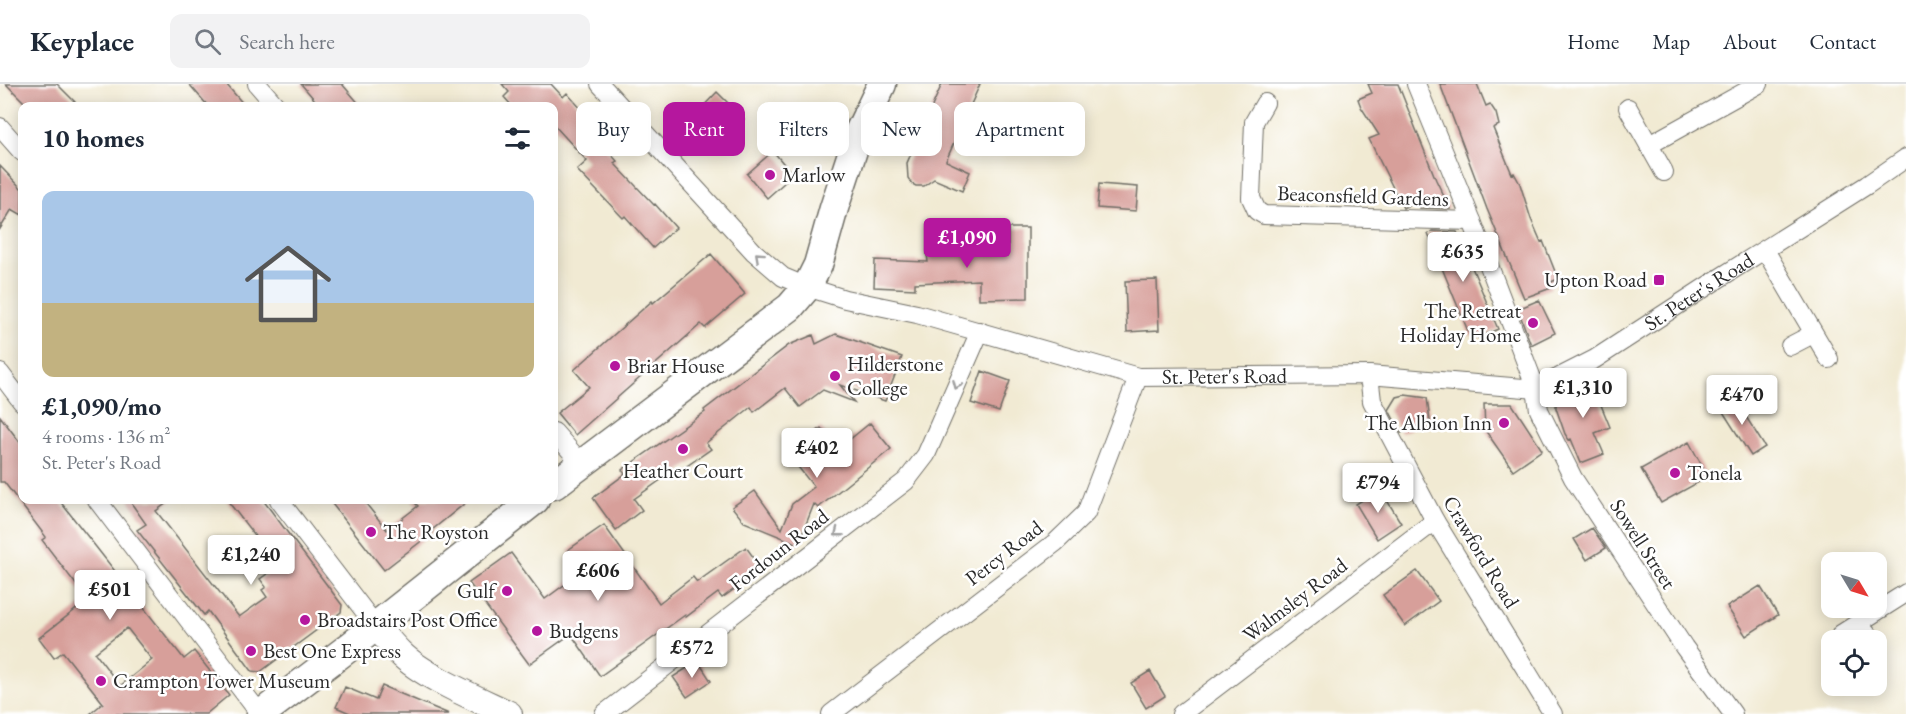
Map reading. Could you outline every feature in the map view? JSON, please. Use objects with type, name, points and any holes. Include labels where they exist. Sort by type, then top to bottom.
[{"type":"main road","points":[[558,482],[790,307],[807,287],[818,265],[834,208],[860,132],[882,84]]},
{"type":"main road","points":[[260,714],[352,645],[530,504]]},
{"type":"main road","points":[[375,625],[400,654],[416,666],[509,714]]},
{"type":"street","points":[[257,84],[273,102]]},
{"type":"street","name":"St. Peter's Road","points":[[600,84],[754,252],[783,277],[845,299],[980,331],[1138,377],[1369,375],[1536,389],[1595,359],[1906,158]]},
{"type":"street","points":[[1416,84],[1473,221],[1536,389]]},
{"type":"street","points":[[1649,145],[1759,84]]},
{"type":"street","name":"Beaconsfield Gardens","points":[[1265,104],[1254,122],[1251,198],[1257,211],[1264,215],[1473,221]]},
{"type":"street","points":[[1628,108],[1664,172]]},
{"type":"street","points":[[0,127],[18,147]]},
{"type":"street","points":[[1765,250],[1828,359]]},
{"type":"street","name":"Fordoun Road","points":[[604,714],[906,481],[926,455],[980,331]]},
{"type":"street","points":[[1790,346],[1812,334]]},
{"type":"street","points":[[0,373],[18,397]]},
{"type":"street","name":"Crawford Road","points":[[1369,375],[1372,401],[1435,521],[1544,711]]},
{"type":"street","name":"Percy Road","points":[[831,714],[1056,542],[1086,513],[1138,377]]},
{"type":"street","name":"Sowell Street","points":[[1536,389],[1539,410],[1573,478],[1684,647],[1733,714]]},
{"type":"street","points":[[558,437],[581,463]]},
{"type":"street","points":[[100,504],[260,714]]},
{"type":"street","points":[[282,504],[375,625]]},
{"type":"street","name":"Walmsley Road","points":[[1181,714],[1435,521]]},
{"type":"street","points":[[1865,630],[1906,593]]},
{"type":"building","points":[[6,84],[57,84],[75,102],[24,102]]},
{"type":"building","points":[[189,84],[226,84],[242,102],[205,102]]},
{"type":"building","points":[[301,84],[342,84],[358,102],[317,102]]},
{"type":"building","points":[[502,84],[551,84],[563,97],[567,93],[576,103],[576,149],[558,129],[558,102],[508,102],[504,97],[509,92]]},
{"type":"building","points":[[942,84],[980,84],[972,102],[954,102],[954,143],[946,161],[970,172],[962,191],[934,179],[924,186],[916,186],[908,178],[907,163],[910,156],[942,156],[942,102],[934,102]]},
{"type":"building","points":[[1368,84],[1398,84],[1450,209],[1420,208],[1416,201],[1403,208],[1369,139],[1379,135],[1358,99],[1372,93]]},
{"type":"building","points":[[1440,84],[1477,84],[1486,106],[1490,104],[1496,113],[1499,125],[1493,128],[1512,174],[1514,173],[1520,184],[1531,219],[1541,242],[1543,241],[1558,279],[1549,283],[1551,288],[1524,298],[1487,209]]},
{"type":"building","points":[[717,92],[727,102],[707,102]]},
{"type":"building","points":[[582,156],[613,156],[617,161],[614,163],[676,228],[653,248],[625,216],[623,218],[577,170],[587,161]]},
{"type":"building","name":"Marlow","points":[[767,156],[777,156],[793,175],[767,198],[747,174]]},
{"type":"building","points":[[0,166],[18,185],[18,213],[12,209],[0,229]]},
{"type":"building","points":[[1099,184],[1138,187],[1136,211],[1097,208]]},
{"type":"building","points":[[1008,228],[1028,228],[1028,298],[979,299],[979,280],[915,283],[915,289],[874,287],[875,260],[928,262],[927,254],[1008,249]]},
{"type":"building","points":[[1432,231],[1457,232],[1498,329],[1478,338],[1476,333],[1470,336],[1428,234]]},
{"type":"building","points":[[711,254],[745,294],[705,328],[701,324],[575,435],[558,414],[589,387],[574,370],[652,301],[653,303]]},
{"type":"building","points":[[1157,280],[1159,330],[1127,332],[1125,281]]},
{"type":"building","name":"The Retreat Holiday Home","points":[[1539,300],[1555,333],[1531,345],[1518,309]]},
{"type":"building","points":[[836,334],[902,357],[885,401],[840,385],[854,402],[823,390],[800,407],[785,388],[754,412],[751,407],[706,443],[711,449],[674,475],[672,472],[634,499],[642,510],[616,530],[593,498],[625,474],[622,470],[705,412],[704,410],[789,345],[813,335],[816,344]]},
{"type":"building","points":[[982,371],[1010,381],[999,412],[971,403]]},
{"type":"building","points":[[1590,375],[1610,427],[1595,433],[1604,454],[1581,463],[1571,439],[1569,440],[1565,434],[1556,408],[1556,400],[1577,388],[1575,385]]},
{"type":"building","points":[[1405,395],[1427,398],[1430,421],[1401,433],[1389,410],[1397,397]]},
{"type":"building","points":[[1733,396],[1765,447],[1751,456],[1718,404]]},
{"type":"building","points":[[1484,404],[1512,404],[1542,450],[1513,470],[1485,430]]},
{"type":"building","points":[[0,416],[18,440],[18,500],[4,482],[0,482]]},
{"type":"building","points":[[870,423],[891,449],[818,508],[814,504],[798,544],[744,522],[732,507],[755,491],[782,529],[792,504],[814,487],[788,454],[821,428],[838,449]]},
{"type":"building","name":"Tonela","points":[[1689,442],[1708,477],[1661,503],[1641,469]]},
{"type":"building","points":[[1380,489],[1401,523],[1377,539],[1356,504]]},
{"type":"building","points":[[21,504],[62,504],[184,659],[194,651],[229,695],[206,714],[90,714],[103,703],[63,652],[54,658],[39,638],[88,600],[42,540],[46,537]],"holes":[[[127,628],[152,660],[120,686],[95,653]]]},
{"type":"building","points":[[132,504],[166,504],[156,511],[239,617],[267,597],[262,590],[266,587],[260,579],[278,566],[230,504],[266,504],[342,605],[341,612],[260,672],[252,671],[208,611],[204,615],[137,530],[146,524]]},
{"type":"building","points":[[332,504],[366,504],[387,530],[418,506],[416,504],[464,504],[432,530],[433,532],[384,570]]},
{"type":"building","points":[[604,525],[659,603],[693,577],[697,582],[746,547],[762,569],[722,598],[718,593],[600,676],[571,634],[529,664],[469,583],[511,553],[545,599],[583,571],[568,550]]},
{"type":"building","points":[[1592,528],[1606,548],[1587,560],[1574,539]]},
{"type":"building","points":[[1417,571],[1439,601],[1405,626],[1383,595]]},
{"type":"building","points":[[1760,586],[1778,615],[1746,636],[1727,607]]},
{"type":"building","points":[[698,661],[711,681],[687,697],[673,677]]},
{"type":"building","points":[[1150,671],[1165,696],[1146,708],[1131,683]]},
{"type":"building","points":[[382,686],[449,714],[352,714],[336,707],[345,687],[376,700]]},
{"type":"place","name":"Marlow","points":[[770,175]]},
{"type":"place","name":"Upton Road","points":[[1659,280]]},
{"type":"place","name":"The Retreat Holiday Home","points":[[1533,323]]},
{"type":"place","name":"Briar House","points":[[615,366]]},
{"type":"place","name":"Hilderstone College","points":[[835,376]]},
{"type":"place","name":"The Albion Inn","points":[[1504,423]]},
{"type":"place","name":"Heather Court","points":[[683,449]]},
{"type":"place","name":"Tonela","points":[[1675,473]]},
{"type":"place","name":"The Royston","points":[[371,532]]},
{"type":"place","name":"Gulf","points":[[507,591]]},
{"type":"place","name":"Broadstairs Post Office","points":[[305,620]]},
{"type":"place","name":"Budgens","points":[[537,631]]},
{"type":"place","name":"Best One Express","points":[[251,651]]},
{"type":"place","name":"Crampton Tower Museum","points":[[101,681]]}]
